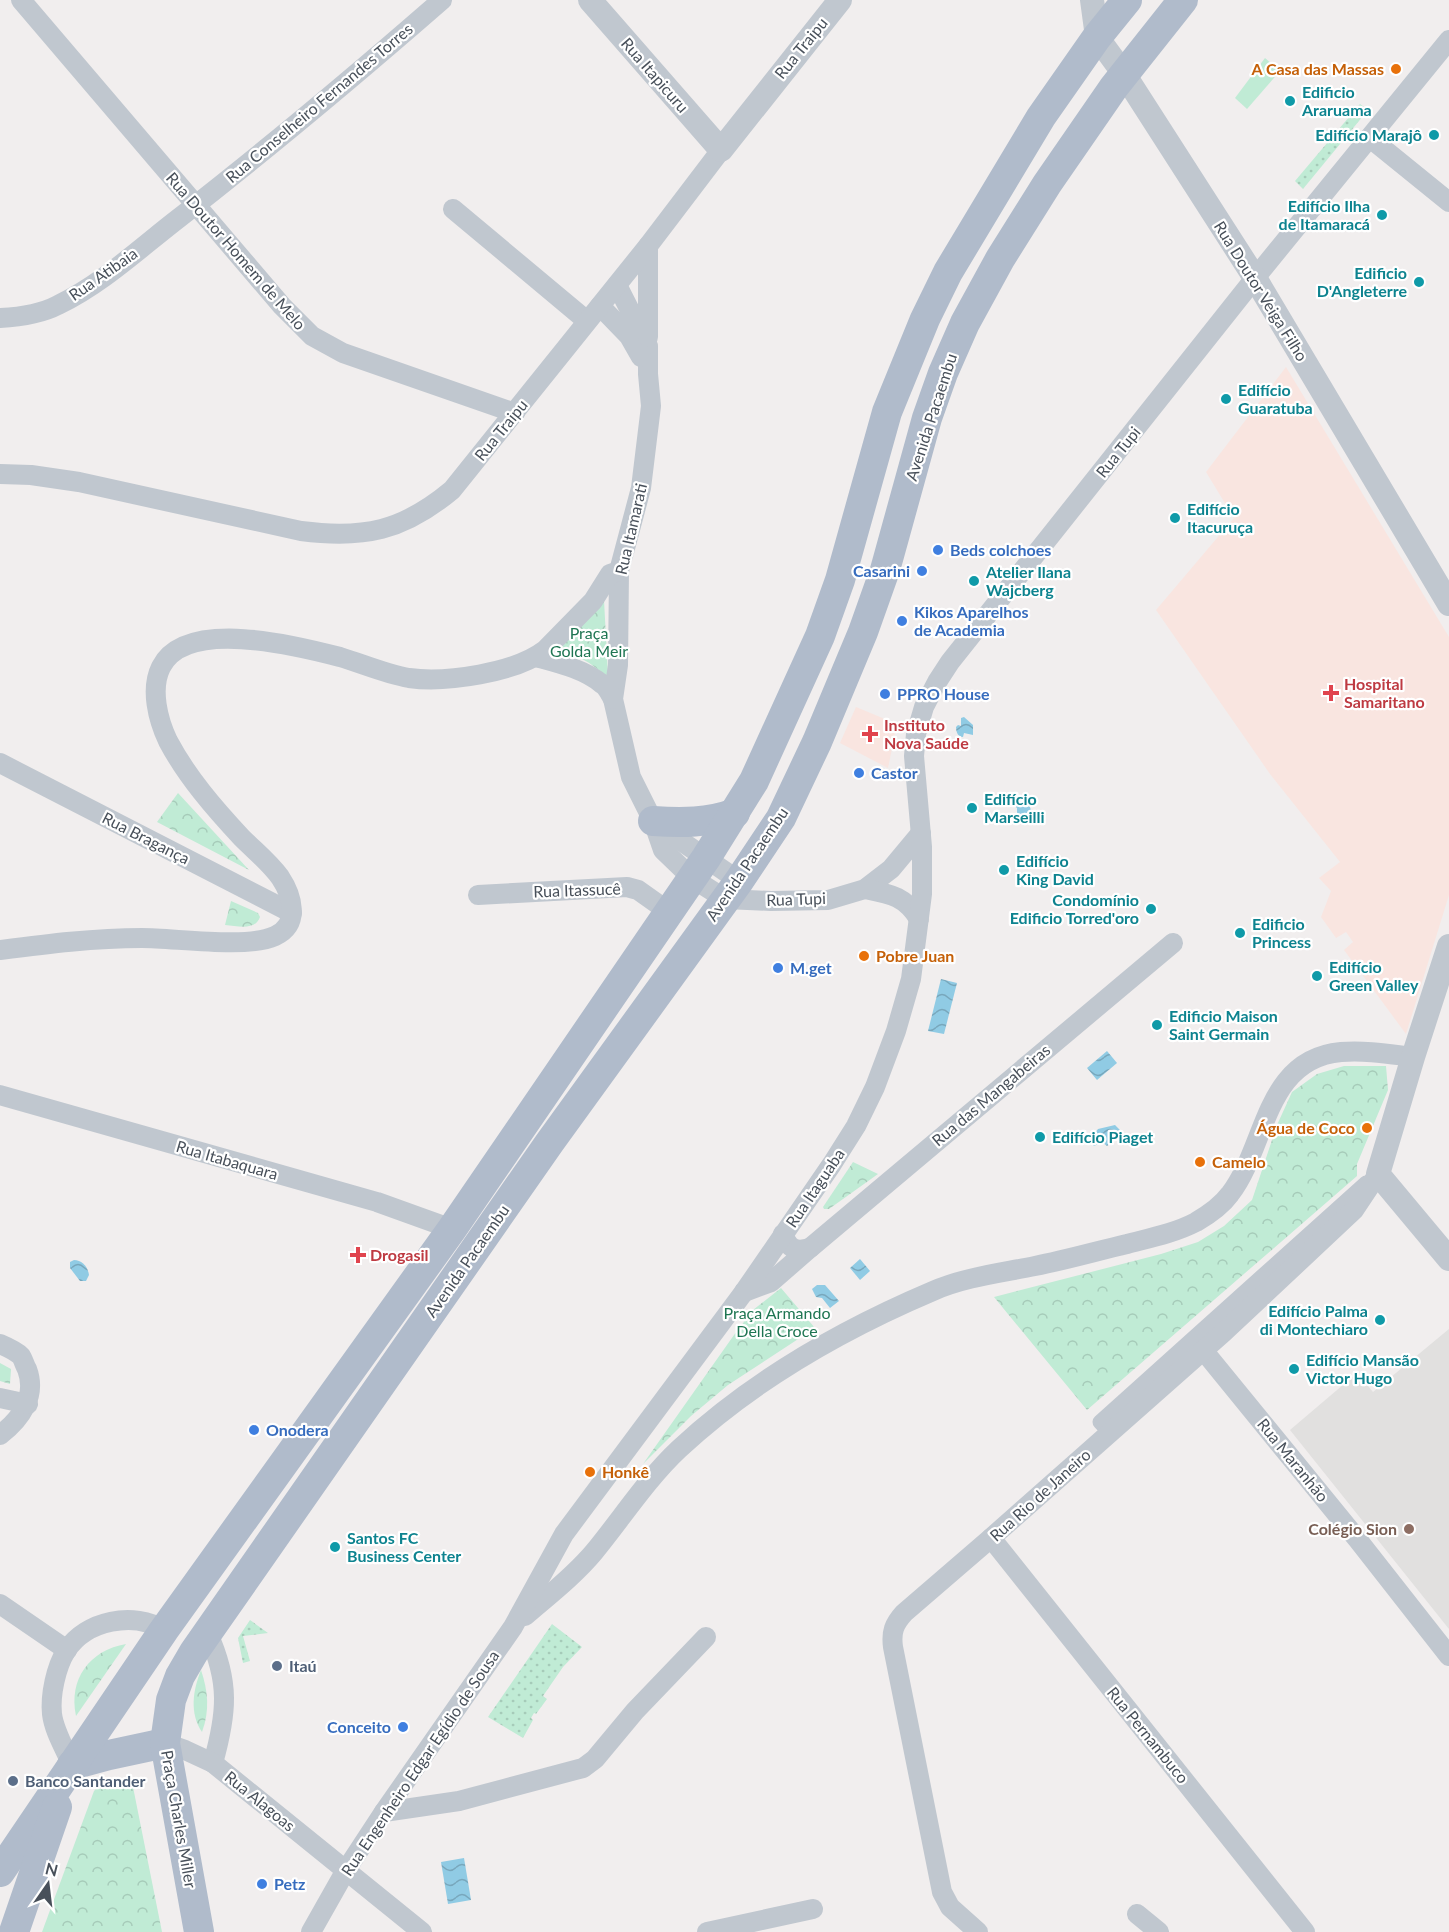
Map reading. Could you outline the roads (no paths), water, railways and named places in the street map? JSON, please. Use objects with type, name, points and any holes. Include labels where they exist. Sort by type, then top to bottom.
[{"type":"main road","name":"Avenida Pacaembu","points":[[164,1630],[452,1229],[699,868],[754,781],[820,636],[840,580],[887,412],[924,319],[948,272],[1041,117],[1097,37],[1127,0]]},
{"type":"main road","name":"Avenida Pacaembu","points":[[207,1634],[550,1142],[732,890],[781,818],[817,742],[863,632],[885,570],[927,418],[943,373],[965,323],[1000,259],[1047,184],[1124,74],[1183,0]]},
{"type":"main road","points":[[653,821],[717,820],[735,813]]},
{"type":"main road","points":[[0,1872],[164,1630]]},
{"type":"main road","name":"Praça Charles Miller","points":[[199,1932],[165,1743],[171,1700],[180,1676],[207,1634]]},
{"type":"main road","points":[[72,1765],[165,1743]]},
{"type":"main road","points":[[14,1932],[72,1765]]},
{"type":"street","name":"Rua Doutor Homem de Melo","points":[[21,0],[289,315],[312,336],[344,353],[514,413]]},
{"type":"street","name":"Rua Conselheiro Fernandes Torres","points":[[195,205],[374,60],[442,0]]},
{"type":"street","name":"Rua Itapicuru","points":[[590,0],[721,150]]},
{"type":"street","name":"Rua Traipu","points":[[0,474],[31,475],[79,482],[301,531],[326,534],[358,535],[411,520],[452,490],[648,246],[840,0]]},
{"type":"street","points":[[1092,0],[1097,37]]},
{"type":"street","name":"Rua Doutor Veiga Filho","points":[[1097,37],[1124,74],[1255,278],[1449,604]]},
{"type":"street","name":"Rua Tupi","points":[[732,890],[771,901],[828,900],[865,889],[891,869],[921,833],[915,779],[916,734],[924,707],[950,662],[1255,278],[1449,40]]},
{"type":"street","points":[[1370,138],[1449,202]]},
{"type":"street","name":"Rua Atibaia","points":[[0,318],[36,312],[54,307],[72,298],[99,280],[195,205]]},
{"type":"street","name":"Rua Itamarati","points":[[453,209],[593,314],[628,336],[648,374]]},
{"type":"street","name":"Rua Itamarati","points":[[648,246],[648,374],[651,406],[641,488],[619,571],[618,666],[613,699],[631,777],[653,821],[663,850],[699,868],[732,890]]},
{"type":"street","name":"Rua Itamarati","points":[[617,285],[648,346]]},
{"type":"street","points":[[0,950],[107,939],[246,942],[276,936],[284,930],[292,913],[288,888],[202,792],[168,740],[155,692],[157,676],[162,663],[182,646],[219,638],[266,642],[302,648],[410,678],[426,679],[490,672],[536,657],[592,601],[610,574],[619,571]]},
{"type":"street","points":[[536,657],[592,677],[604,685],[613,699]]},
{"type":"street","name":"Rua Bragança","points":[[0,763],[292,913]]},
{"type":"street","name":"Rua Itaguaba","points":[[593,1495],[744,1292],[856,1126],[875,1087],[896,1030],[910,979],[920,919],[923,858],[921,833]]},
{"type":"street","name":"Rua Itassucê","points":[[478,895],[627,887],[638,890],[669,912]]},
{"type":"street","points":[[865,889],[899,898],[913,909],[920,919]]},
{"type":"street","name":"Rua das Mangabeiras","points":[[744,1292],[771,1282],[1173,943]]},
{"type":"street","points":[[1449,946],[1378,1174],[1449,1259]]},
{"type":"street","name":"Rua Engenheiro Edgar Egídio de Sousa","points":[[513,1627],[592,1554],[678,1450],[733,1403],[767,1379],[879,1316],[936,1290],[970,1279],[1051,1263],[1160,1236],[1195,1222],[1215,1209],[1230,1195],[1242,1174],[1270,1105],[1282,1086],[1303,1066],[1318,1058],[1338,1053],[1363,1052],[1413,1058]]},
{"type":"street","name":"Rua Itabaquara","points":[[0,1095],[377,1202],[452,1229]]},
{"type":"street","points":[[1110,1433],[1100,1422],[1368,1181],[1386,1133]]},
{"type":"street","name":"Rua Rio de Janeiro","points":[[978,1932],[950,1907],[942,1892],[899,1685],[892,1635],[896,1623],[904,1613],[1203,1350],[1341,1223],[1365,1197],[1378,1174]]},
{"type":"street","points":[[783,1234],[792,1250],[810,1248]]},
{"type":"street","points":[[0,1344],[21,1356],[31,1387],[28,1404],[11,1427],[0,1435]]},
{"type":"street","name":"Rua Maranhão","points":[[1203,1350],[1449,1656]]},
{"type":"street","points":[[0,1398],[28,1404]]},
{"type":"street","name":"Rua Engenheiro Edgar Egídio de Sousa","points":[[311,1932],[346,1870],[384,1812],[513,1627],[564,1534],[593,1495]]},
{"type":"street","name":"Rua Pernambuco","points":[[991,1538],[1305,1932]]},
{"type":"street","points":[[0,1604],[67,1650]]},
{"type":"street","points":[[72,1765],[52,1715],[54,1686],[59,1665],[67,1650],[82,1635],[100,1624],[120,1620],[144,1622],[164,1630]]},
{"type":"street","points":[[207,1634],[219,1663],[225,1699],[222,1730],[213,1763]]},
{"type":"street","points":[[384,1812],[459,1801],[583,1768],[595,1759],[635,1711],[706,1637]]},
{"type":"street","name":"Rua Alagoas","points":[[165,1743],[213,1763],[422,1932]]},
{"type":"street","points":[[707,1932],[813,1909]]},
{"type":"street","points":[[1137,1914],[1159,1932]]},
{"type":"water","points":[[964,717],[973,725],[973,735],[964,733],[963,737],[956,731],[958,725],[961,726],[961,718]]},
{"type":"water","points":[[1020,796],[1030,806],[1031,811],[1027,814],[1017,814],[1017,808],[1011,803],[1014,797]]},
{"type":"water","points":[[941,979],[957,983],[944,1034],[928,1031]]},
{"type":"water","points":[[1107,1051],[1117,1063],[1097,1080],[1087,1068]]},
{"type":"water","points":[[1115,1125],[1121,1135],[1107,1146],[1102,1142],[1094,1146],[1089,1141],[1098,1129]]},
{"type":"water","points":[[860,1259],[870,1271],[860,1280],[850,1268]]},
{"type":"water","points":[[80,1261],[86,1267],[89,1275],[86,1281],[80,1281],[70,1268],[70,1262]]},
{"type":"water","points":[[817,1285],[825,1285],[839,1301],[830,1308],[822,1298],[816,1297],[812,1289]]},
{"type":"water","points":[[464,1858],[471,1900],[448,1904],[441,1862]]},
{"type":"place","name":"A Casa das Massas","points":[[1396,69]]},
{"type":"place","name":"Edificio Araruama","points":[[1290,101]]},
{"type":"place","name":"Edifício Marajô","points":[[1434,135]]},
{"type":"place","name":"Edifício Ilha de Itamaracá","points":[[1382,215]]},
{"type":"place","name":"Edificio D'Angleterre","points":[[1419,282]]},
{"type":"place","name":"Edifício Guaratuba","points":[[1226,399]]},
{"type":"place","name":"Edifício Itacuruça","points":[[1175,518]]},
{"type":"place","name":"Beds colchoes","points":[[938,550]]},
{"type":"place","name":"Casarini","points":[[922,571]]},
{"type":"place","name":"Atelier Ilana Wajcberg","points":[[974,581]]},
{"type":"place","name":"Kikos Aparelhos de Academia","points":[[902,621]]},
{"type":"place","name":"Hospital Samaritano","points":[[1331,693]]},
{"type":"place","name":"PPRO House","points":[[885,694]]},
{"type":"place","name":"Instituto Nova Saúde","points":[[870,734]]},
{"type":"place","name":"Castor","points":[[859,773]]},
{"type":"place","name":"Edifício Marseilli","points":[[972,808]]},
{"type":"place","name":"Edifício King David","points":[[1004,870]]},
{"type":"place","name":"Condomínio Edificio Torred'oro","points":[[1151,909]]},
{"type":"place","name":"Edificio Princess","points":[[1240,933]]},
{"type":"place","name":"Pobre Juan","points":[[864,956]]},
{"type":"place","name":"M.get","points":[[778,968]]},
{"type":"place","name":"Edifício Green Valley","points":[[1317,976]]},
{"type":"place","name":"Edificio Maison Saint Germain","points":[[1157,1025]]},
{"type":"place","name":"Água de Coco","points":[[1367,1128]]},
{"type":"place","name":"Edifício Piaget","points":[[1040,1137]]},
{"type":"place","name":"Camelo","points":[[1200,1162]]},
{"type":"place","name":"Drogasil","points":[[358,1255]]},
{"type":"place","name":"Edifício Palma di Montechiaro","points":[[1380,1320]]},
{"type":"place","name":"Edifício Mansão Victor Hugo","points":[[1294,1369]]},
{"type":"place","name":"Onodera","points":[[254,1430]]},
{"type":"place","name":"Honkê","points":[[590,1472]]},
{"type":"place","name":"Colégio Sion","points":[[1409,1529]]},
{"type":"place","name":"Santos FC Business Center","points":[[335,1547]]},
{"type":"place","name":"Itaú","points":[[277,1666]]},
{"type":"place","name":"Conceito","points":[[403,1727]]},
{"type":"place","name":"Banco Santander","points":[[13,1781]]},
{"type":"place","name":"Petz","points":[[262,1884]]},
{"type":"park label","name":"Praça Golda Meir","points":[[589,642]]},
{"type":"park label","name":"Praça Armando Della Croce","points":[[777,1322]]}]
